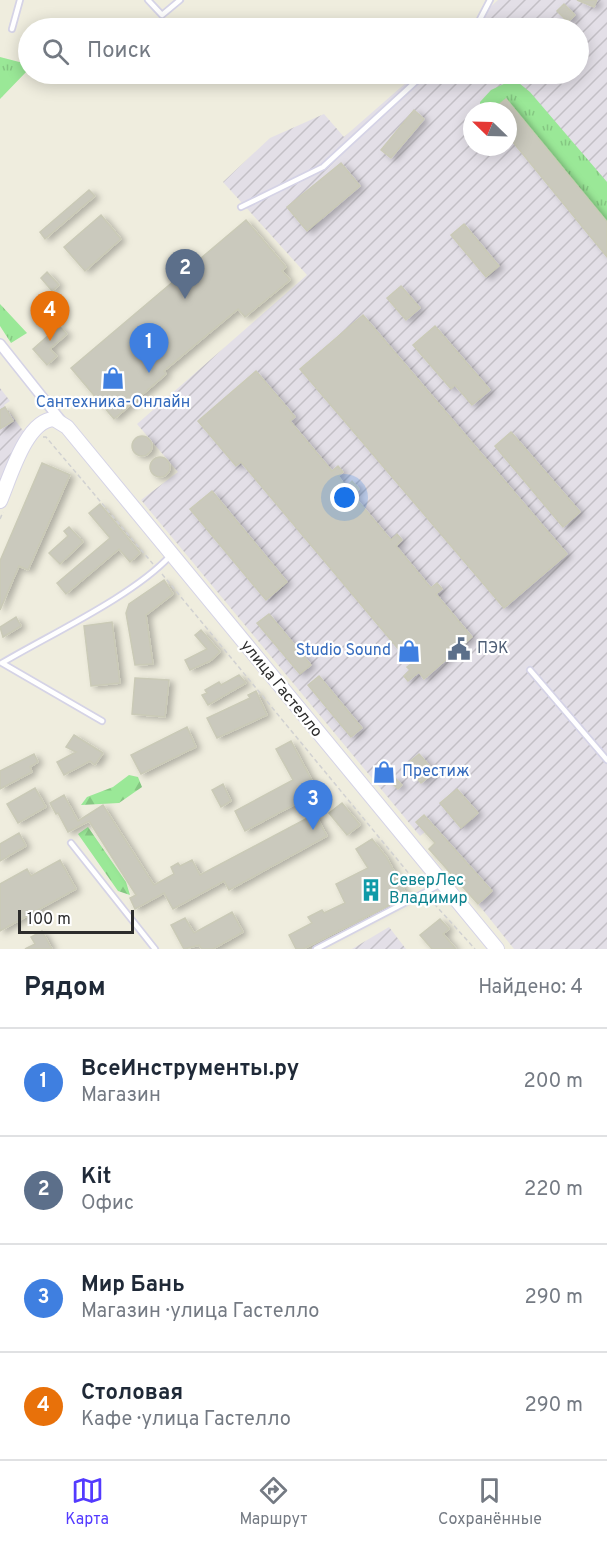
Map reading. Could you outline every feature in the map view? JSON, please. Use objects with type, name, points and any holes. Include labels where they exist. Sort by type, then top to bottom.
[{"type":"main road","name":"улица Гастелло","points":[[38,432],[49,419],[54,419],[67,428],[441,884],[497,949]]},
{"type":"main road","points":[[2,505],[24,445],[38,432]]},
{"type":"street","name":"улица Гастелло","points":[[0,344],[67,428]]},
{"type":"street","points":[[38,432],[46,400]]},
{"type":"lane","points":[[12,29],[20,0]]},
{"type":"lane","points":[[148,0],[162,15],[180,0]]},
{"type":"lane","points":[[481,18],[490,0]]},
{"type":"lane","points":[[241,207],[323,167],[413,84]]},
{"type":"lane","points":[[102,722],[2,663],[157,569],[171,555]]},
{"type":"lane","points":[[530,670],[607,760]]},
{"type":"lane","points":[[71,843],[155,949]]},
{"type":"lane","points":[[316,949],[441,884]]},
{"type":"path","points":[[38,432],[46,437],[424,892],[475,949]]},
{"type":"path","points":[[0,519],[2,505]]},
{"type":"shaded area","points":[[498,0],[607,0],[607,949],[514,949],[478,904],[492,891],[424,815],[416,822],[425,832],[420,836],[141,500],[178,472],[137,424],[307,275],[223,182],[270,138],[324,114],[344,137],[405,84],[589,84],[589,18],[478,18]]},
{"type":"shaded area","points":[[0,388],[10,401],[4,405],[24,432],[0,482]]},
{"type":"shaded area","points":[[389,927],[406,949],[352,949]]},
{"type":"green space","points":[[0,57],[18,62],[18,80],[0,99]]},
{"type":"green space","points":[[504,84],[520,84],[530,92],[607,182],[607,222],[517,112],[517,102],[508,102],[506,99],[502,102],[480,102],[491,90]]},
{"type":"green space","points":[[0,304],[27,333],[11,343],[0,326]]},
{"type":"green space","points":[[129,775],[138,777],[142,787],[119,803],[81,805],[87,797],[113,787]]},
{"type":"green space","points":[[88,827],[126,882],[130,895],[118,891],[78,834]]},
{"type":"building","points":[[577,0],[597,0],[594,7]]},
{"type":"building","points":[[564,4],[575,15],[572,18],[564,18],[557,11]]},
{"type":"building","points":[[414,110],[424,119],[391,158],[381,150]]},
{"type":"building","points":[[517,112],[607,222],[607,257],[517,147]]},
{"type":"building","points":[[341,163],[360,186],[307,231],[287,207]]},
{"type":"building","points":[[89,190],[95,196],[45,239],[40,232]]},
{"type":"building","points":[[101,215],[121,239],[85,271],[64,247]]},
{"type":"building","points":[[246,220],[286,267],[282,271],[290,280],[245,317],[238,309],[164,371],[166,374],[114,419],[71,368]]},
{"type":"building","points":[[464,224],[499,266],[486,277],[451,235]]},
{"type":"building","points":[[47,272],[59,285],[52,291],[41,278]]},
{"type":"building","points":[[401,286],[420,308],[406,320],[387,298]]},
{"type":"building","points":[[363,315],[567,554],[504,608],[300,369]]},
{"type":"building","points":[[59,326],[67,334],[50,349],[57,356],[47,365],[33,349]]},
{"type":"building","points":[[435,326],[490,390],[472,405],[455,385],[451,389],[413,345]]},
{"type":"building","points":[[256,371],[295,417],[290,421],[332,471],[338,466],[343,472],[338,476],[346,487],[352,481],[359,489],[353,495],[391,540],[397,534],[402,540],[396,546],[431,588],[437,583],[442,589],[436,594],[472,637],[424,679],[419,672],[408,681],[404,676],[410,670],[407,667],[411,664],[241,462],[236,466],[198,421]]},
{"type":"building","points":[[5,407],[13,421],[0,429],[0,410]]},
{"type":"building","points":[[511,432],[580,512],[563,527],[495,446]]},
{"type":"building","points":[[142,436],[149,439],[152,446],[149,453],[142,456],[135,453],[132,446],[135,439]]},
{"type":"building","points":[[160,457],[167,460],[170,467],[167,474],[160,477],[153,474],[150,467],[153,460]]},
{"type":"building","points":[[42,463],[70,475],[28,570],[19,566],[0,610],[0,561]]},
{"type":"building","points":[[212,491],[287,582],[266,600],[190,509]]},
{"type":"building","points":[[100,504],[140,553],[130,562],[119,549],[66,594],[57,583],[110,538],[89,513]]},
{"type":"building","points":[[69,527],[83,542],[60,564],[49,553],[68,536],[64,531]]},
{"type":"building","points":[[164,580],[173,594],[146,615],[153,664],[135,665],[126,613],[129,604]]},
{"type":"building","points":[[269,614],[311,665],[300,674],[257,623]]},
{"type":"building","points":[[16,617],[21,626],[3,637],[0,627]]},
{"type":"building","points":[[112,622],[120,683],[91,686],[84,626]]},
{"type":"building","points":[[201,630],[220,652],[210,661],[190,670],[185,660],[207,649],[195,635]]},
{"type":"building","points":[[239,675],[246,683],[208,705],[202,695],[207,693],[205,690],[219,682],[221,685]]},
{"type":"building","points":[[319,676],[362,728],[351,737],[308,685]]},
{"type":"building","points":[[135,678],[169,680],[165,717],[132,714]]},
{"type":"building","points":[[256,691],[267,715],[217,738],[207,718],[250,698],[248,695]]},
{"type":"building","points":[[187,727],[196,747],[141,774],[131,755]]},
{"type":"building","points":[[74,735],[103,753],[95,765],[90,761],[64,775],[57,762],[76,752],[66,747]]},
{"type":"building","points":[[291,741],[318,792],[245,831],[235,811],[293,780],[276,749]]},
{"type":"building","points":[[34,754],[38,762],[30,767],[32,772],[0,789],[0,771]]},
{"type":"building","points":[[419,754],[435,772],[421,783],[406,765]]},
{"type":"building","points":[[394,777],[402,785],[398,789],[390,781]]},
{"type":"building","points":[[223,784],[231,801],[221,807],[212,790]]},
{"type":"building","points":[[35,788],[46,807],[18,823],[7,804]]},
{"type":"building","points":[[457,789],[478,813],[461,828],[440,803]]},
{"type":"building","points":[[64,795],[78,821],[103,805],[154,885],[174,874],[171,867],[178,863],[180,866],[192,860],[200,875],[315,814],[327,836],[229,890],[224,881],[173,909],[164,893],[135,909],[130,898],[136,895],[89,821],[68,832],[58,813],[56,814],[50,803]]},
{"type":"building","points":[[342,803],[360,825],[347,835],[329,813]]},
{"type":"building","points":[[424,815],[492,891],[478,904],[429,849],[435,843],[416,822]]},
{"type":"building","points":[[19,833],[26,846],[0,861],[0,844]]},
{"type":"building","name":"СеверЛес Владимир","points":[[372,839],[387,858],[407,896],[303,949],[296,949],[289,935],[312,923],[308,917],[322,910],[324,913],[345,903],[336,884],[368,868],[356,849]]},
{"type":"building","points":[[60,860],[76,889],[0,931],[0,884],[27,869],[31,876]]},
{"type":"building","points":[[232,912],[243,932],[213,949],[202,949],[199,945],[184,949],[171,925],[185,918],[194,933]]},
{"type":"building","points":[[440,919],[449,929],[443,934],[456,949],[432,949],[420,935]]},
{"type":"building","points":[[42,931],[52,949],[25,949],[35,944],[31,937]]},
{"type":"place","name":"Kit","points":[[185,299]]},
{"type":"place","name":"Столовая","points":[[50,341]]},
{"type":"place","name":"ВсеИнструменты.ру","points":[[149,373]]},
{"type":"place","name":"Сантехника-Онлайн","points":[[113,378]]},
{"type":"place","name":"ПЭК","points":[[459,649]]},
{"type":"place","name":"Studio Sound","points":[[409,651]]},
{"type":"place","name":"Престиж","points":[[384,772]]},
{"type":"place","name":"Мир Бань","points":[[313,830]]},
{"type":"place","name":"СеверЛес Владимир","points":[[371,890]]}]
